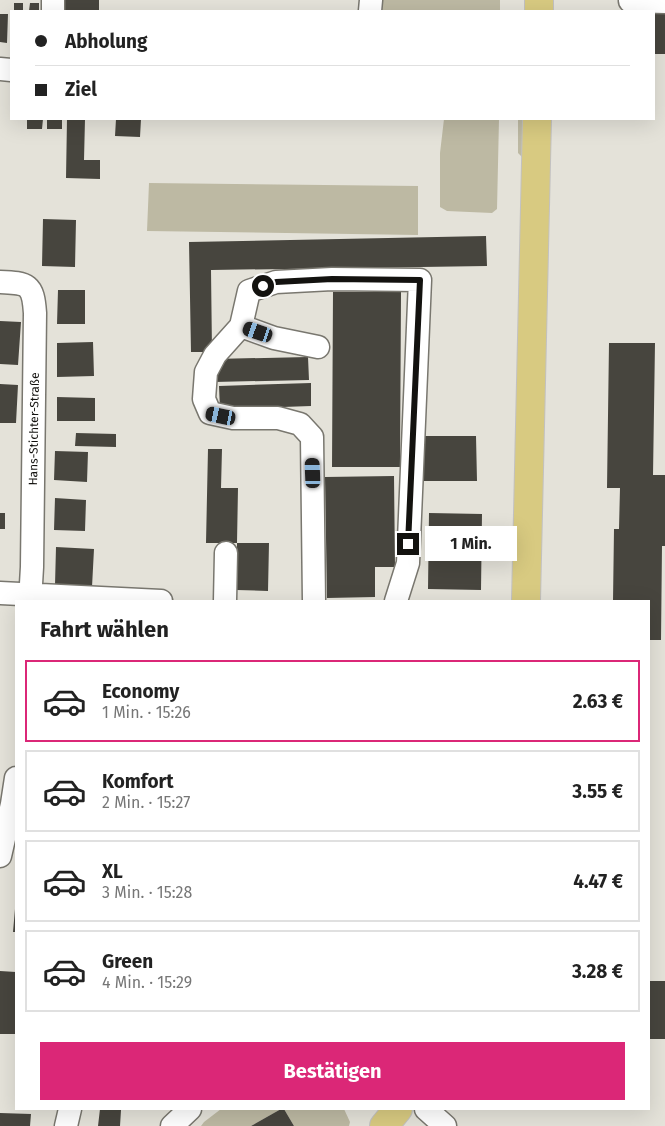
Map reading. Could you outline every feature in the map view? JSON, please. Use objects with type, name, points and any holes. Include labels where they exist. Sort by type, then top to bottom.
[{"type":"main road","points":[[526,600],[537,120]]},
{"type":"street","points":[[630,1],[665,2]]},
{"type":"street","points":[[314,600],[312,437],[300,424],[278,418],[233,418],[210,413],[204,399],[206,372],[215,354],[241,326],[249,290],[276,282],[332,279],[420,280],[408,563],[396,600]]},
{"type":"street","name":"Hans-Stichter-Straße","points":[[0,282],[19,283],[26,286],[32,291],[34,301],[34,450],[30,598]]},
{"type":"street","points":[[241,326],[274,338],[318,347]]},
{"type":"street","points":[[225,600],[226,553]]},
{"type":"street","points":[[0,593],[30,598],[117,600]]},
{"type":"street","points":[[0,856],[15,784]]},
{"type":"street","points":[[66,1126],[70,1110]]},
{"type":"street","points":[[172,1126],[189,1110]]},
{"type":"street","points":[[427,1110],[445,1126]]},
{"type":"shaded area","points":[[371,0],[500,0],[500,10],[370,10]]},
{"type":"shaded area","points":[[444,120],[499,120],[497,209],[492,213],[447,211],[440,207],[440,153]]},
{"type":"shaded area","points":[[518,120],[525,120],[525,152],[522,157],[518,153]]},
{"type":"shaded area","points":[[149,183],[418,186],[418,235],[147,231]]},
{"type":"shaded area","points":[[220,1110],[279,1110],[251,1126],[201,1126]]},
{"type":"shaded area","points":[[285,1110],[344,1110],[350,1122],[349,1126],[294,1126]]},
{"type":"building","points":[[61,0],[99,0],[99,10],[61,10]]},
{"type":"building","points":[[14,3],[23,3],[23,10],[14,10]]},
{"type":"building","points":[[30,3],[39,3],[39,10],[29,10]]},
{"type":"building","points":[[655,13],[665,13],[665,54],[655,54]]},
{"type":"building","points":[[0,14],[8,14],[7,43],[0,42]]},
{"type":"building","points":[[27,120],[43,120],[42,129],[27,129]]},
{"type":"building","points":[[47,120],[62,120],[62,129],[47,129]]},
{"type":"building","points":[[67,120],[85,120],[84,160],[100,160],[100,179],[66,178]]},
{"type":"building","points":[[116,120],[141,120],[140,137],[115,136]]},
{"type":"building","points":[[43,219],[76,220],[75,267],[42,266]]},
{"type":"building","points":[[486,236],[487,266],[211,270],[212,352],[191,352],[189,242]]},
{"type":"building","points":[[58,290],[85,290],[85,324],[57,324]]},
{"type":"building","points":[[333,292],[401,292],[400,467],[332,467]]},
{"type":"building","points":[[0,321],[21,322],[18,365],[0,364]]},
{"type":"building","points":[[93,342],[94,376],[57,377],[57,343]]},
{"type":"building","points":[[609,343],[655,343],[653,475],[665,475],[665,546],[662,546],[661,640],[650,640],[650,600],[613,600],[614,529],[619,529],[620,488],[607,488]]},
{"type":"building","points":[[308,357],[309,380],[214,382],[214,359]]},
{"type":"building","points":[[311,383],[311,406],[220,409],[219,386]]},
{"type":"building","points":[[0,384],[18,385],[16,423],[0,423]]},
{"type":"building","points":[[57,397],[95,398],[95,421],[57,421]]},
{"type":"building","points":[[76,433],[116,434],[116,447],[75,446]]},
{"type":"building","points":[[421,436],[476,436],[477,481],[421,481]]},
{"type":"building","points":[[208,449],[222,449],[221,488],[238,488],[237,543],[206,543]]},
{"type":"building","points":[[55,451],[88,452],[87,482],[54,480]]},
{"type":"building","points":[[394,476],[395,567],[375,567],[375,597],[327,598],[325,477]]},
{"type":"building","points":[[55,498],[86,500],[85,531],[54,530]]},
{"type":"building","points":[[0,513],[5,513],[5,529],[0,529]]},
{"type":"building","points":[[429,513],[482,514],[481,590],[428,589]]},
{"type":"building","points":[[237,543],[269,543],[268,591],[237,590]]},
{"type":"building","points":[[56,547],[94,549],[92,587],[55,585]]},
{"type":"building","points":[[15,909],[15,932],[13,932]]},
{"type":"building","points":[[0,971],[15,972],[15,1034],[0,1034]]},
{"type":"building","points":[[650,981],[665,981],[665,1039],[650,1039]]},
{"type":"building","points":[[100,1110],[121,1110],[120,1126],[98,1126]]},
{"type":"building","points":[[279,1110],[285,1110],[294,1126],[251,1126]]},
{"type":"building","points":[[0,1113],[31,1114],[30,1126],[0,1126]]},
{"type":"route","points":[[263,286],[276,282],[332,279],[420,280],[408,544]]}]
